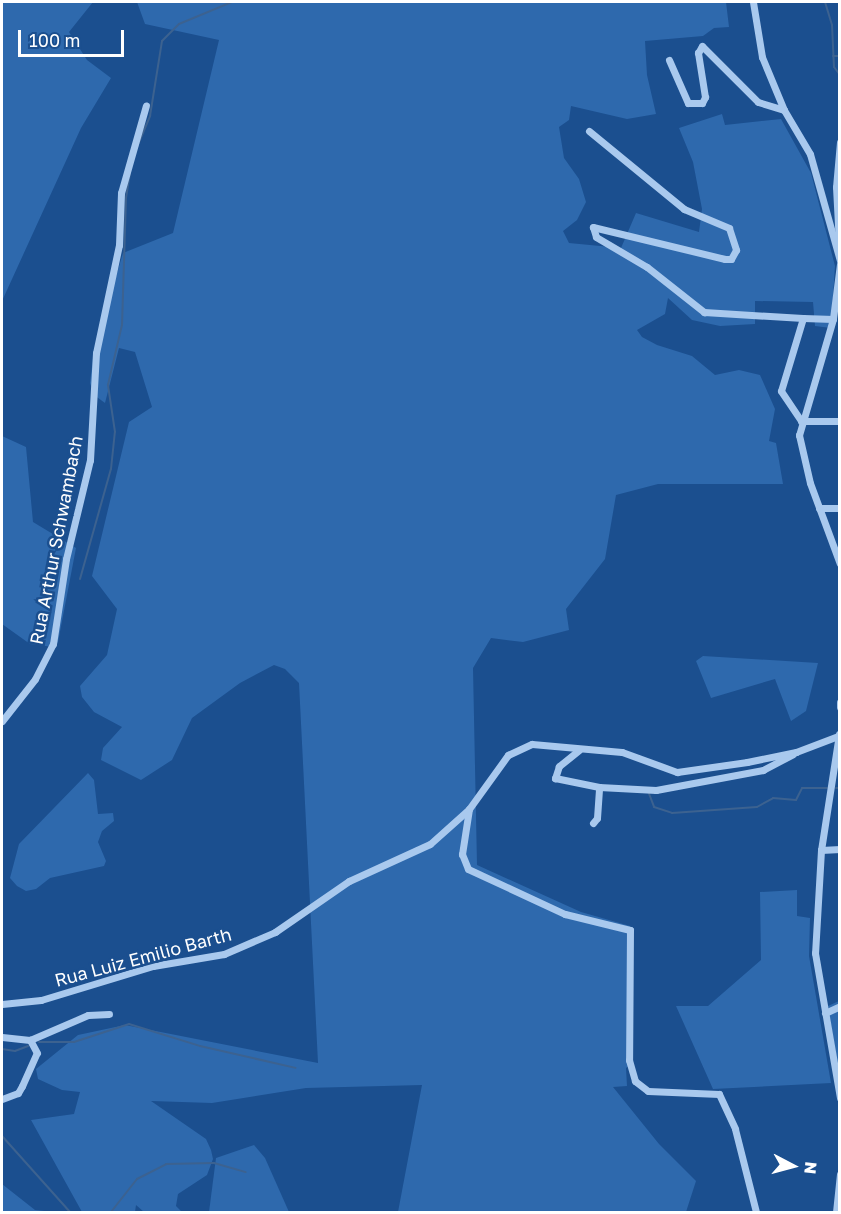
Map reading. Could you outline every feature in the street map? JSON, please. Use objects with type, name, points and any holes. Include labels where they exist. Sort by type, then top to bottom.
[{"type":"street","points":[[753,2],[762,57],[784,110],[810,154],[840,262],[833,319],[801,421],[802,458],[839,561]]},
{"type":"street","points":[[669,60],[688,103],[702,103],[705,96],[698,53],[702,46],[758,102],[784,110]]},
{"type":"street","name":"Rua Arthur Schwambach","points":[[2,721],[35,679],[52,644],[66,560],[90,460],[96,353],[119,244],[121,193],[146,105]]},
{"type":"street","points":[[589,131],[684,209],[729,228],[736,250],[730,259],[725,259],[593,227],[596,237],[647,267],[704,312],[833,319]]},
{"type":"street","points":[[840,142],[836,187],[840,256]]},
{"type":"street","points":[[801,421],[784,400],[781,384],[802,318]]},
{"type":"street","points":[[801,421],[840,421]]},
{"type":"street","points":[[819,508],[840,508]]},
{"type":"street","points":[[840,702],[840,707]]},
{"type":"street","points":[[839,734],[821,850],[815,953],[840,1098]]},
{"type":"street","name":"Rua Luiz Emilio Barth","points":[[2,1004],[25,1003],[153,966],[224,954],[274,932],[349,881],[430,844],[469,809],[508,755],[532,744],[579,750],[622,752],[677,772],[796,752],[839,734]]},
{"type":"street","points":[[579,750],[559,766],[555,778],[599,787],[656,790],[705,783],[763,770],[796,752]]},
{"type":"street","points":[[592,823],[597,818],[599,787]]},
{"type":"street","points":[[469,809],[462,854],[468,869],[565,914],[630,930],[630,1060],[634,1081],[648,1091],[719,1094],[735,1129],[756,1212]]},
{"type":"street","points":[[821,850],[840,849]]},
{"type":"street","points":[[825,1013],[840,1006]]},
{"type":"street","points":[[2,1037],[30,1040],[88,1015],[109,1014]]},
{"type":"street","points":[[2,1099],[12,1096],[22,1086],[37,1053],[30,1040]]},
{"type":"street","points":[[836,1212],[840,1174]]},
{"type":"shaded area","points":[[2,2],[93,2],[69,32],[87,60],[111,78],[81,128],[2,301]]},
{"type":"shaded area","points":[[137,2],[726,2],[729,27],[714,28],[703,36],[645,41],[647,75],[656,114],[627,119],[571,106],[569,120],[559,127],[564,158],[579,179],[586,202],[577,220],[563,231],[569,243],[621,248],[636,213],[699,232],[702,209],[693,162],[679,128],[722,114],[725,125],[781,119],[811,173],[835,266],[831,328],[815,326],[813,302],[755,301],[755,324],[720,326],[692,320],[668,298],[665,314],[637,330],[642,337],[657,345],[692,356],[715,375],[739,370],[760,375],[775,409],[769,441],[776,443],[783,484],[658,484],[616,495],[605,559],[566,609],[569,630],[523,642],[491,638],[473,668],[477,865],[581,912],[630,926],[633,1063],[626,1068],[627,1086],[613,1087],[659,1144],[696,1181],[686,1212],[398,1212],[422,1085],[306,1088],[212,1103],[151,1101],[206,1139],[211,1150],[213,1159],[207,1175],[178,1194],[176,1206],[182,1212],[144,1212],[136,1205],[135,1212],[82,1212],[31,1120],[74,1114],[80,1092],[62,1090],[38,1079],[36,1069],[78,1035],[125,1025],[318,1063],[299,683],[285,669],[274,665],[240,683],[192,718],[172,760],[141,780],[101,760],[103,748],[122,727],[94,712],[82,697],[80,686],[107,655],[117,609],[92,576],[129,422],[152,407],[135,352],[119,348],[105,403],[94,395],[90,383],[94,350],[123,253],[173,233],[219,40],[145,24]]},
{"type":"shaded area","points":[[2,436],[26,447],[33,522],[76,548],[58,642],[53,647],[30,644],[2,624]]},
{"type":"shaded area","points":[[703,656],[818,663],[806,711],[791,721],[775,679],[711,698],[696,661]]},
{"type":"shaded area","points":[[88,773],[94,780],[98,814],[113,813],[114,821],[102,831],[98,842],[106,861],[104,866],[50,878],[36,889],[26,891],[17,886],[10,878],[19,844]]},
{"type":"shaded area","points":[[797,890],[797,916],[810,918],[809,956],[831,1083],[713,1089],[676,1006],[708,1006],[761,960],[760,892]]},
{"type":"shaded area","points":[[839,1001],[839,1072],[828,1006]]},
{"type":"shaded area","points":[[254,1145],[265,1158],[289,1212],[209,1212],[216,1158]]},
{"type":"shaded area","points":[[2,1184],[35,1210],[54,1212],[2,1212]]},
{"type":"waterway","points":[[137,147],[150,116],[162,41],[179,24],[232,2]]},
{"type":"waterway","points":[[825,2],[832,25],[834,67],[840,75]]},
{"type":"waterway","points":[[833,56],[840,56]]},
{"type":"waterway","points":[[80,579],[111,469],[115,432],[108,385],[122,325],[126,198],[130,173]]},
{"type":"waterway","points":[[648,791],[654,807],[672,813],[757,807],[773,798],[796,800],[802,788],[827,788]]},
{"type":"waterway","points":[[39,1042],[74,1042],[129,1024],[200,1046],[296,1068]]},
{"type":"waterway","points":[[2,1049],[15,1051],[28,1046]]},
{"type":"waterway","points":[[2,1136],[70,1212]]},
{"type":"waterway","points":[[111,1212],[137,1179],[166,1164],[214,1163],[246,1172]]}]
